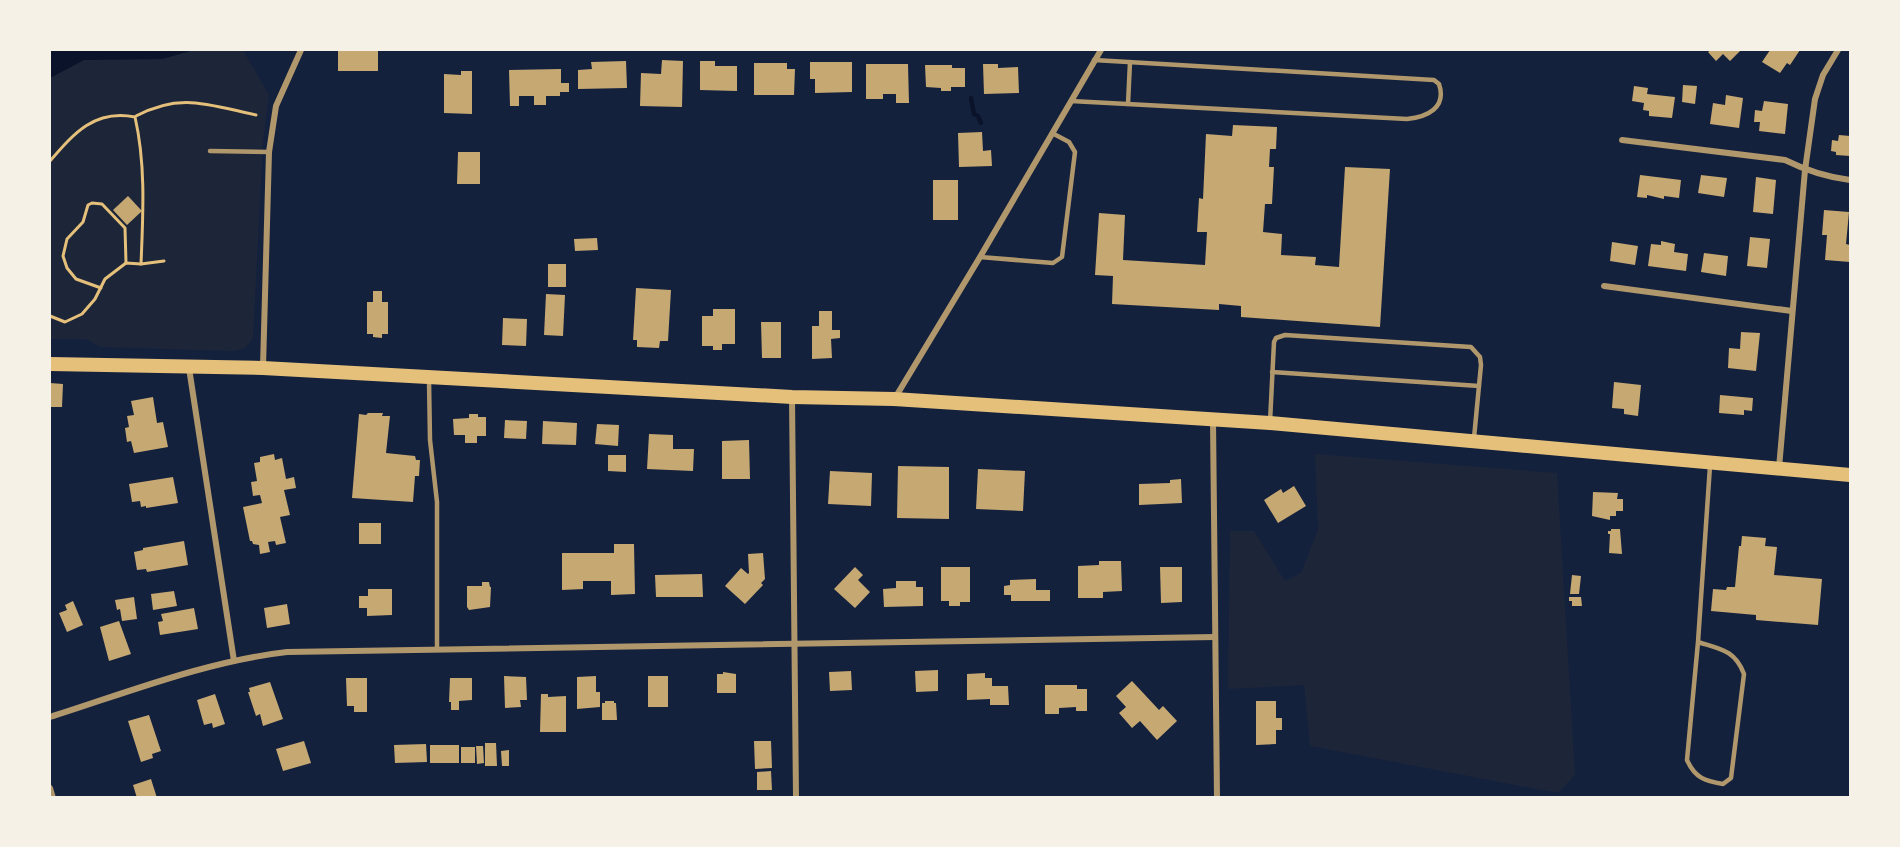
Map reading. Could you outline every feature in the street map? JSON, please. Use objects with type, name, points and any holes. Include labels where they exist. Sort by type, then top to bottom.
[{"type":"highway","points":[[50,364],[263,368],[792,397],[894,399],[1270,423],[1851,475]]},
{"type":"street","points":[[263,368],[269,152],[276,106],[301,50]]},
{"type":"street","points":[[894,399],[980,258],[1101,50]]},
{"type":"street","points":[[1779,469],[1804,170],[1815,99],[1823,75],[1838,50]]},
{"type":"street","points":[[1622,140],[1785,160],[1804,170],[1851,180]]},
{"type":"street","points":[[1604,286],[1792,311]]},
{"type":"street","points":[[189,366],[234,661]]},
{"type":"street","points":[[792,397],[796,798]]},
{"type":"street","points":[[1213,419],[1216,798]]},
{"type":"street","points":[[50,717],[208,667],[287,652],[1215,637]]},
{"type":"street","points":[[50,788],[54,798]]},
{"type":"lane","points":[[1071,101],[1407,119],[1427,115],[1441,97],[1439,84],[1434,80],[1094,60]]},
{"type":"lane","points":[[1128,104],[1130,62]]},
{"type":"lane","points":[[980,258],[1053,263],[1062,257],[1075,152],[1069,142],[1052,133]]},
{"type":"lane","points":[[210,151],[269,152]]},
{"type":"lane","points":[[1270,423],[1276,338],[1285,335],[1470,347],[1480,357],[1474,441]]},
{"type":"lane","points":[[1272,372],[1479,386]]},
{"type":"lane","points":[[429,377],[430,440],[437,502],[437,648]]},
{"type":"lane","points":[[1698,642],[1728,651],[1739,662],[1744,674],[1731,778],[1723,784],[1704,781],[1692,772],[1688,760],[1710,463]]},
{"type":"path","points":[[50,160],[84,126],[102,117],[125,115],[135,117],[166,103],[187,102],[256,115]]},
{"type":"path","points":[[135,117],[142,161],[141,264]]},
{"type":"path","points":[[101,288],[76,279],[67,268],[63,256],[67,239],[83,222],[88,205],[102,204],[124,228],[126,263]]},
{"type":"path","points":[[50,316],[65,322],[82,314],[95,299],[105,279],[126,263],[164,261]]},
{"type":"shaded area","points":[[50,50],[194,50],[162,59],[84,60],[50,78]]},
{"type":"shaded area","points":[[193,50],[243,50],[269,95],[263,142],[253,337],[245,347],[232,351],[100,347],[86,339],[50,339],[50,78],[84,60],[162,59]]},
{"type":"shaded area","points":[[1315,454],[1557,473],[1575,775],[1558,793],[1310,746],[1304,685],[1228,689],[1230,531],[1254,531],[1285,581],[1301,573],[1318,529]]},
{"type":"building","points":[[338,50],[378,50],[378,71],[338,71]]},
{"type":"building","points":[[1711,50],[1741,50],[1730,61],[1723,54],[1716,61],[1708,52]]},
{"type":"building","points":[[1770,50],[1800,50],[1790,65],[1787,63],[1780,73],[1762,62]]},
{"type":"building","points":[[662,60],[683,61],[682,107],[640,106],[641,73],[661,74]]},
{"type":"building","points":[[626,61],[627,88],[578,89],[578,70],[592,69],[591,62]]},
{"type":"building","points":[[700,61],[715,61],[715,66],[737,66],[737,91],[700,90]]},
{"type":"building","points":[[810,62],[852,62],[852,92],[815,93],[815,79],[810,79]]},
{"type":"building","points":[[754,63],[787,63],[787,69],[795,69],[794,95],[754,95]]},
{"type":"building","points":[[866,64],[908,64],[909,103],[896,103],[896,94],[883,94],[883,99],[866,99]]},
{"type":"building","points":[[983,64],[998,64],[998,68],[1018,67],[1019,93],[984,94]]},
{"type":"building","points":[[925,65],[952,65],[952,68],[965,68],[965,87],[951,87],[951,91],[941,91],[941,88],[926,87]]},
{"type":"building","points":[[561,69],[561,83],[569,83],[569,92],[560,92],[560,96],[546,96],[546,105],[534,105],[534,96],[519,96],[519,106],[510,106],[509,70]]},
{"type":"building","points":[[461,71],[472,71],[472,114],[444,113],[444,74],[461,75]]},
{"type":"building","points":[[1683,85],[1697,86],[1695,104],[1682,102]]},
{"type":"building","points":[[1634,86],[1648,88],[1647,94],[1675,97],[1672,118],[1649,116],[1649,111],[1643,110],[1644,103],[1632,101]]},
{"type":"building","points":[[1726,95],[1743,98],[1739,128],[1710,124],[1713,103],[1725,105]]},
{"type":"building","points":[[1764,101],[1788,104],[1785,134],[1759,131],[1760,122],[1754,122],[1755,110],[1762,111]]},
{"type":"building","points":[[1233,125],[1277,127],[1276,149],[1270,149],[1269,167],[1274,167],[1272,204],[1265,204],[1263,232],[1282,234],[1281,255],[1316,257],[1315,265],[1339,267],[1345,167],[1390,169],[1380,327],[1241,317],[1241,306],[1219,304],[1219,310],[1112,304],[1113,276],[1095,275],[1099,213],[1125,215],[1123,260],[1205,265],[1207,232],[1197,232],[1199,198],[1203,199],[1206,134],[1232,136]]},
{"type":"building","points":[[982,132],[983,151],[991,150],[992,166],[959,167],[958,133]]},
{"type":"building","points":[[1839,135],[1850,136],[1850,156],[1836,155],[1836,152],[1831,151],[1832,140],[1838,141]]},
{"type":"building","points":[[458,152],[480,152],[480,184],[457,184]]},
{"type":"building","points":[[1640,175],[1681,180],[1679,198],[1664,196],[1664,199],[1647,195],[1647,198],[1637,197]]},
{"type":"building","points":[[1701,175],[1727,178],[1724,197],[1698,193]]},
{"type":"building","points":[[1756,177],[1776,180],[1773,214],[1753,212]]},
{"type":"building","points":[[933,180],[958,180],[958,220],[933,220]]},
{"type":"building","points":[[128,196],[142,211],[127,225],[113,210]]},
{"type":"building","points":[[1824,210],[1849,212],[1846,244],[1850,245],[1850,262],[1825,260],[1827,235],[1822,235]]},
{"type":"building","points":[[1750,237],[1770,239],[1767,268],[1747,266]]},
{"type":"building","points":[[597,238],[598,250],[575,251],[574,239]]},
{"type":"building","points":[[1661,241],[1675,244],[1674,252],[1688,254],[1686,271],[1648,266],[1651,244],[1661,245]]},
{"type":"building","points":[[1612,242],[1638,246],[1635,265],[1610,261]]},
{"type":"building","points":[[1704,253],[1728,256],[1726,276],[1701,272]]},
{"type":"building","points":[[548,264],[566,264],[566,287],[548,287]]},
{"type":"building","points":[[636,288],[671,290],[668,341],[660,341],[659,348],[637,347],[637,340],[633,340]]},
{"type":"building","points":[[373,291],[382,291],[382,302],[388,302],[388,334],[382,334],[382,338],[367,334],[367,302],[373,302]]},
{"type":"building","points":[[546,294],[565,295],[563,336],[544,335]]},
{"type":"building","points":[[713,309],[735,309],[735,344],[722,344],[722,350],[713,350],[713,346],[702,346],[702,316],[713,316]]},
{"type":"building","points":[[819,311],[832,311],[832,330],[840,330],[840,338],[831,339],[832,358],[812,359],[812,326],[819,326]]},
{"type":"building","points":[[503,318],[527,319],[526,346],[502,345]]},
{"type":"building","points":[[761,322],[781,322],[781,358],[762,358]]},
{"type":"building","points":[[1741,332],[1760,333],[1756,371],[1728,368],[1729,348],[1740,349]]},
{"type":"building","points":[[1614,382],[1641,385],[1638,416],[1624,414],[1624,409],[1612,408]]},
{"type":"building","points":[[50,383],[63,384],[62,407],[50,407]]},
{"type":"building","points":[[1720,395],[1753,398],[1752,411],[1744,410],[1744,415],[1719,413]]},
{"type":"building","points":[[153,397],[157,423],[163,422],[168,447],[134,453],[131,441],[127,442],[125,428],[129,427],[127,416],[134,415],[131,401]]},
{"type":"building","points":[[383,413],[382,416],[390,416],[386,453],[415,456],[416,460],[420,460],[419,476],[415,476],[413,502],[352,498],[359,414]]},
{"type":"building","points":[[469,414],[486,417],[486,436],[477,436],[477,443],[465,443],[465,435],[454,435],[453,419],[469,418]]},
{"type":"building","points":[[505,420],[527,421],[526,439],[504,438]]},
{"type":"building","points":[[543,421],[577,423],[576,445],[542,444]]},
{"type":"building","points":[[597,424],[619,425],[618,446],[595,444]]},
{"type":"building","points":[[649,434],[673,435],[673,449],[694,449],[693,471],[647,469]]},
{"type":"building","points":[[749,440],[750,479],[722,479],[722,441]]},
{"type":"building","points":[[274,454],[275,460],[282,458],[286,479],[294,477],[296,488],[284,490],[290,515],[280,517],[286,543],[276,545],[275,541],[268,542],[270,552],[260,554],[259,545],[250,541],[243,507],[262,503],[260,495],[253,496],[251,482],[257,481],[254,463],[260,462],[260,457]]},
{"type":"building","points":[[608,455],[626,455],[626,472],[608,471]]},
{"type":"building","points":[[898,466],[949,467],[949,519],[897,518]]},
{"type":"building","points":[[978,469],[1025,471],[1023,511],[976,509]]},
{"type":"building","points":[[830,471],[872,473],[871,506],[828,504]]},
{"type":"building","points":[[173,477],[178,503],[146,508],[146,506],[141,507],[140,501],[132,502],[129,484]]},
{"type":"building","points":[[1181,479],[1182,503],[1139,505],[1139,484],[1170,483],[1170,480]]},
{"type":"building","points":[[1294,486],[1306,506],[1278,523],[1264,500],[1281,489],[1283,493]]},
{"type":"building","points":[[1593,492],[1618,493],[1617,499],[1623,499],[1623,511],[1616,511],[1616,516],[1610,516],[1610,520],[1592,516]]},
{"type":"building","points":[[359,523],[381,523],[381,544],[359,544]]},
{"type":"building","points":[[1620,529],[1622,554],[1609,553],[1610,534],[1608,531]]},
{"type":"building","points":[[1742,536],[1766,538],[1765,546],[1777,547],[1774,575],[1822,579],[1818,625],[1756,620],[1756,615],[1711,611],[1713,589],[1726,590],[1727,587],[1735,587]]},
{"type":"building","points":[[184,541],[188,565],[147,572],[146,569],[137,570],[134,552],[143,550],[143,548]]},
{"type":"building","points":[[614,544],[634,544],[635,594],[611,595],[611,581],[583,581],[583,589],[562,590],[562,553],[614,553]]},
{"type":"building","points":[[763,553],[765,579],[761,583],[763,585],[745,604],[725,586],[741,568],[749,573],[748,554]]},
{"type":"building","points":[[1099,561],[1121,561],[1122,591],[1103,592],[1103,598],[1078,598],[1078,566],[1099,565]]},
{"type":"building","points":[[855,567],[863,575],[858,580],[870,592],[855,608],[834,589]]},
{"type":"building","points":[[941,567],[970,567],[970,602],[960,602],[960,606],[949,606],[949,601],[941,601]]},
{"type":"building","points":[[1160,567],[1182,567],[1182,602],[1161,603]]},
{"type":"building","points":[[702,574],[703,597],[656,597],[655,575]]},
{"type":"building","points":[[1572,575],[1581,576],[1579,594],[1570,594]]},
{"type":"building","points":[[1036,579],[1036,590],[1050,590],[1050,601],[1011,601],[1011,595],[1004,595],[1004,586],[1010,585],[1010,580]]},
{"type":"building","points":[[896,581],[916,581],[916,587],[923,587],[923,606],[884,607],[883,589],[896,588]]},
{"type":"building","points":[[482,582],[489,582],[491,587],[490,607],[469,610],[467,586],[482,586]]},
{"type":"building","points":[[368,589],[392,589],[392,615],[367,616],[367,608],[359,608],[359,596],[368,596]]},
{"type":"building","points":[[174,591],[177,606],[153,610],[151,594]]},
{"type":"building","points":[[134,597],[137,619],[122,621],[120,609],[117,610],[115,600]]},
{"type":"building","points":[[1569,597],[1581,597],[1582,606],[1572,606]]},
{"type":"building","points":[[73,601],[83,625],[67,632],[59,613],[67,610],[65,605]]},
{"type":"building","points":[[287,604],[290,624],[267,628],[264,608]]},
{"type":"building","points":[[194,608],[198,629],[160,635],[158,622],[163,621],[161,614]]},
{"type":"building","points":[[119,621],[131,654],[109,661],[100,627]]},
{"type":"building","points":[[938,670],[938,691],[916,692],[915,671]]},
{"type":"building","points":[[851,671],[852,690],[830,691],[829,672]]},
{"type":"building","points":[[723,672],[736,674],[736,693],[717,693],[717,674],[723,674]]},
{"type":"building","points":[[985,673],[985,678],[992,678],[992,686],[1008,686],[1009,705],[990,705],[990,699],[967,700],[967,674]]},
{"type":"building","points":[[504,676],[526,677],[527,700],[520,700],[521,707],[505,708]]},
{"type":"building","points":[[596,676],[596,692],[600,692],[600,707],[577,709],[577,677]]},
{"type":"building","points":[[648,676],[668,676],[668,707],[648,707]]},
{"type":"building","points":[[346,678],[367,678],[367,712],[354,712],[354,706],[347,706]]},
{"type":"building","points":[[450,678],[472,678],[472,700],[459,701],[459,710],[451,710]]},
{"type":"building","points":[[1132,681],[1159,710],[1163,706],[1177,721],[1157,740],[1140,721],[1132,728],[1119,713],[1126,707],[1116,696]]},
{"type":"building","points":[[270,682],[283,719],[263,726],[260,714],[256,716],[248,692],[250,692],[249,688]]},
{"type":"building","points":[[1045,685],[1077,685],[1077,689],[1087,689],[1087,711],[1076,711],[1076,707],[1059,708],[1059,714],[1045,714]]},
{"type":"building","points":[[215,694],[225,724],[213,728],[212,723],[204,725],[197,700]]},
{"type":"building","points":[[541,694],[548,694],[548,697],[566,696],[566,732],[540,732]]},
{"type":"building","points":[[605,701],[616,703],[617,720],[602,720],[602,703]]},
{"type":"building","points":[[1256,701],[1276,701],[1276,718],[1282,718],[1282,730],[1276,730],[1276,744],[1256,745]]},
{"type":"building","points":[[149,715],[161,751],[152,754],[153,758],[141,762],[128,721]]},
{"type":"building","points":[[304,741],[311,763],[283,771],[276,749]]},
{"type":"building","points":[[754,741],[771,741],[772,768],[755,769]]},
{"type":"building","points":[[485,743],[496,743],[497,766],[485,766]]},
{"type":"building","points":[[426,744],[427,762],[395,763],[394,745]]},
{"type":"building","points":[[430,745],[459,745],[459,763],[430,763]]},
{"type":"building","points":[[476,746],[483,746],[484,763],[477,764]]},
{"type":"building","points":[[461,747],[475,747],[475,763],[461,763]]},
{"type":"building","points":[[509,750],[509,766],[502,766],[501,751]]},
{"type":"building","points":[[771,771],[772,790],[757,790],[757,772]]},
{"type":"building","points":[[151,779],[157,798],[137,798],[133,785]]},
{"type":"waterway","points":[[971,98],[974,114],[978,116],[981,123]]}]
